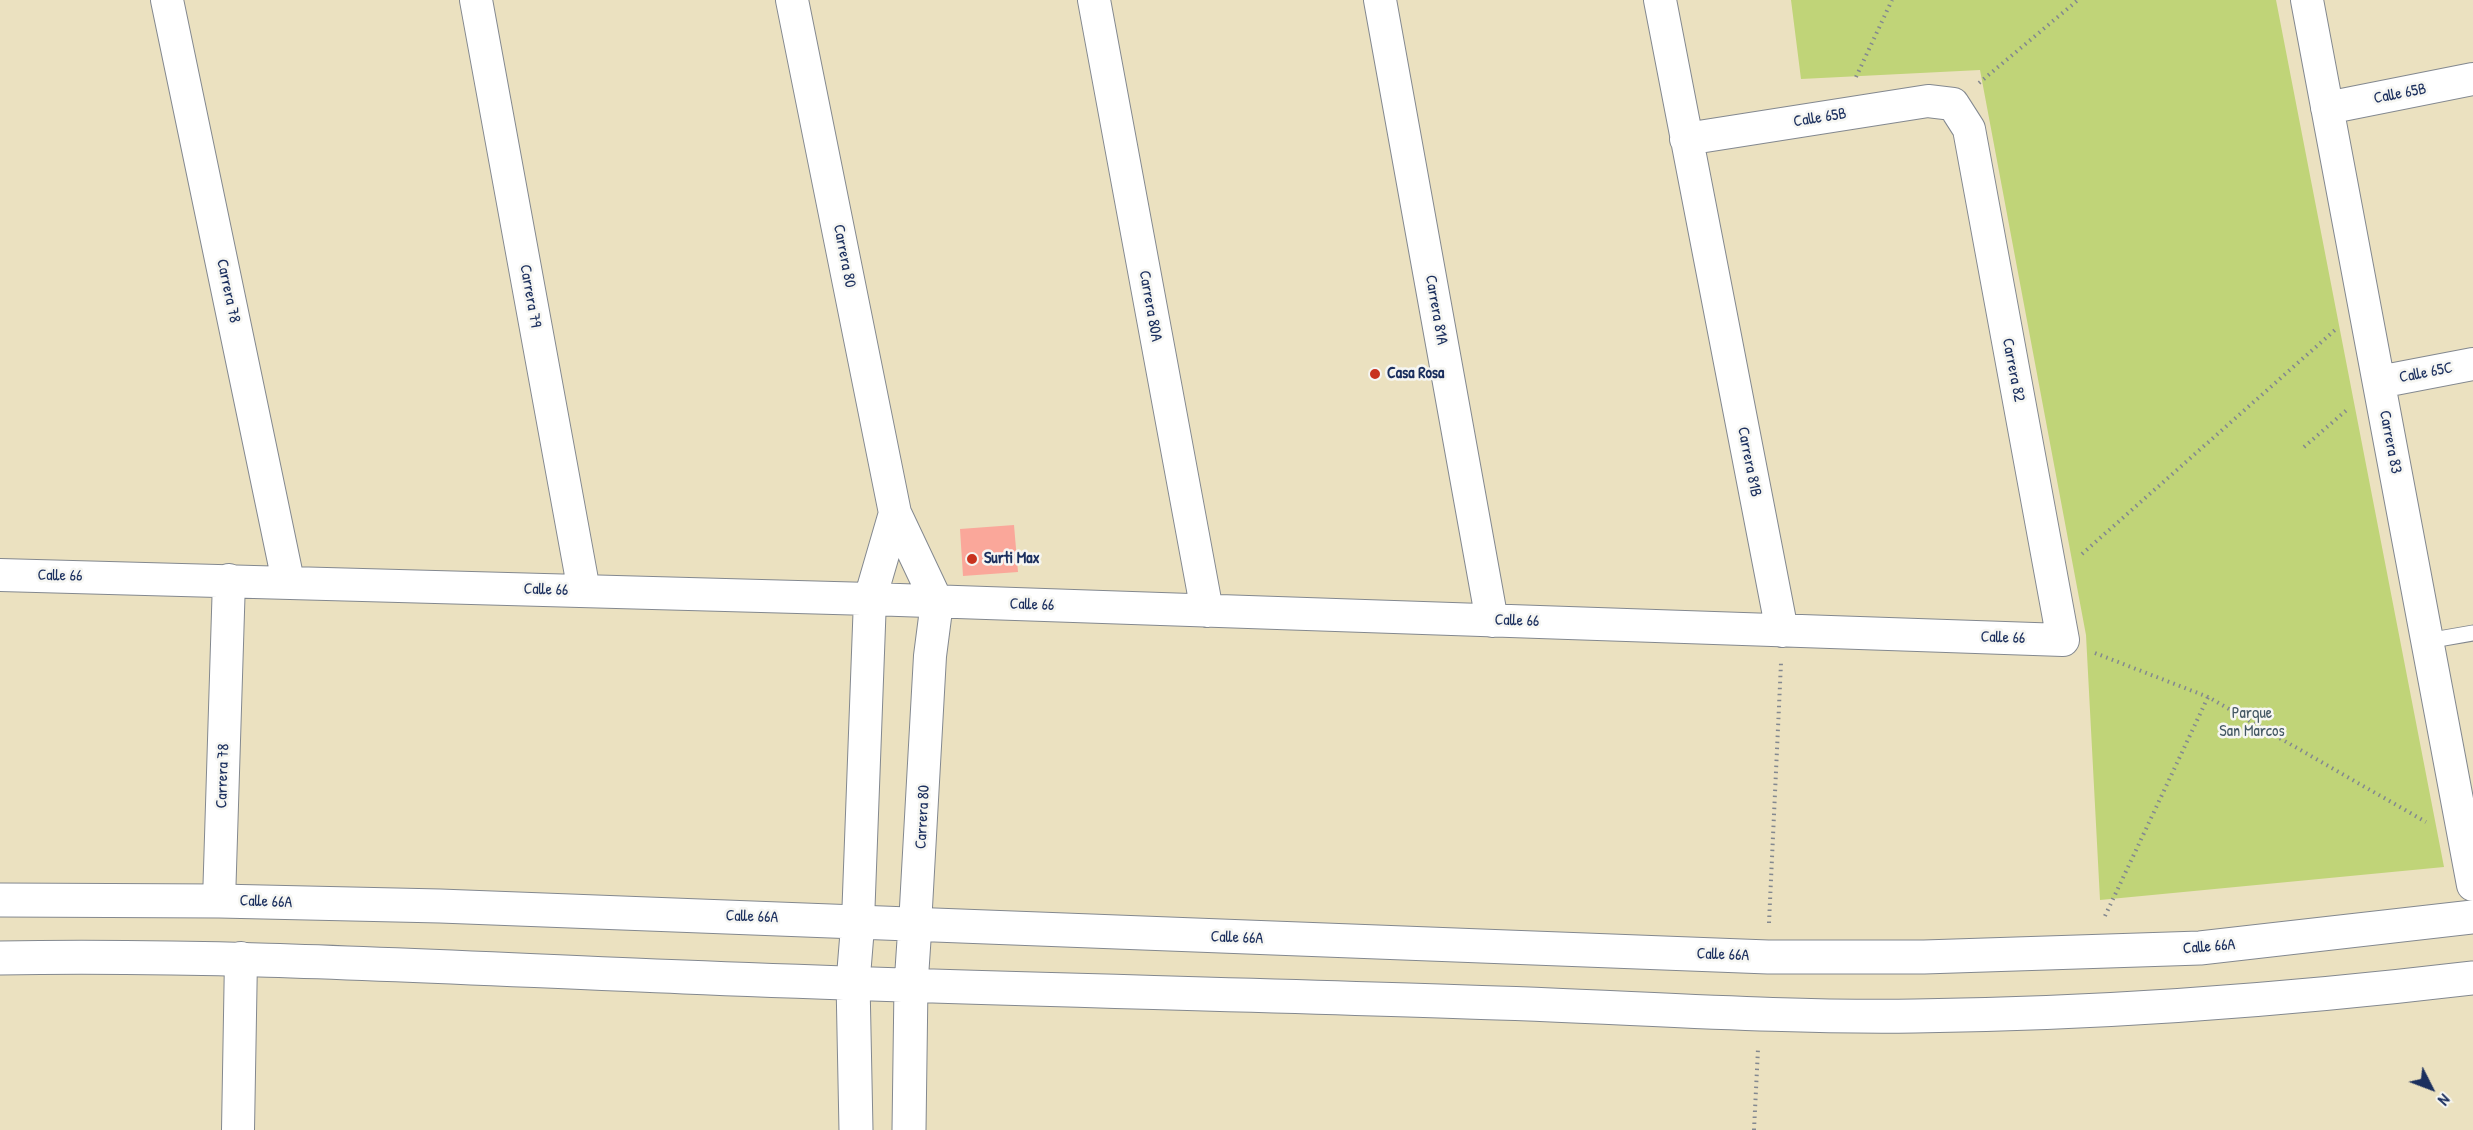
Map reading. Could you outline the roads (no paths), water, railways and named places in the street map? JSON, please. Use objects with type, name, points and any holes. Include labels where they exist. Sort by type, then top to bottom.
[{"type":"street","name":"Carrera 78","points":[[167,0],[288,581]]},
{"type":"street","name":"Carrera 79","points":[[476,0],[584,591]]},
{"type":"street","name":"Carrera 80","points":[[792,0],[895,513],[937,602],[930,656],[911,985],[909,1130]]},
{"type":"street","name":"Carrera 80A","points":[[1094,0],[1207,611]]},
{"type":"street","name":"Carrera 81A","points":[[1380,0],[1492,621]]},
{"type":"street","name":"Carrera 81B","points":[[1660,0],[1782,631]]},
{"type":"street","name":"Carrera 83","points":[[2307,0],[2473,885]]},
{"type":"street","name":"Calle 65B","points":[[2328,108],[2473,79]]},
{"type":"street","name":"Calle 65B","points":[[1686,139],[1928,101],[1953,104]]},
{"type":"street","name":"Carrera 82","points":[[1953,104],[1969,129],[2063,640]]},
{"type":"street","name":"Calle 65C","points":[[2379,382],[2473,364]]},
{"type":"street","name":"Carrera 80","points":[[856,1130],[853,982],[858,921],[870,599],[895,513]]},
{"type":"street","name":"Calle 66","points":[[0,575],[288,581],[870,599],[2063,640]]},
{"type":"street","name":"Carrera 78","points":[[219,901],[229,580]]},
{"type":"street","name":"Calle 66A","points":[[0,900],[219,901],[858,921],[1768,957],[1924,957],[2200,948],[2473,917]]},
{"type":"street","points":[[0,958],[241,958],[911,985],[1501,1003],[1760,1015],[1918,1016],[2199,1006],[2330,995],[2473,978]]},
{"type":"street","points":[[238,1130],[241,958]]},
{"type":"lane","points":[[2427,641],[2473,633]]},
{"type":"place","name":"Casa Rosa","points":[[1375,374]]},
{"type":"place","name":"Surti Max","points":[[972,559]]},
{"type":"park label","name":"Parque San Marcos","points":[[2252,723]]}]
